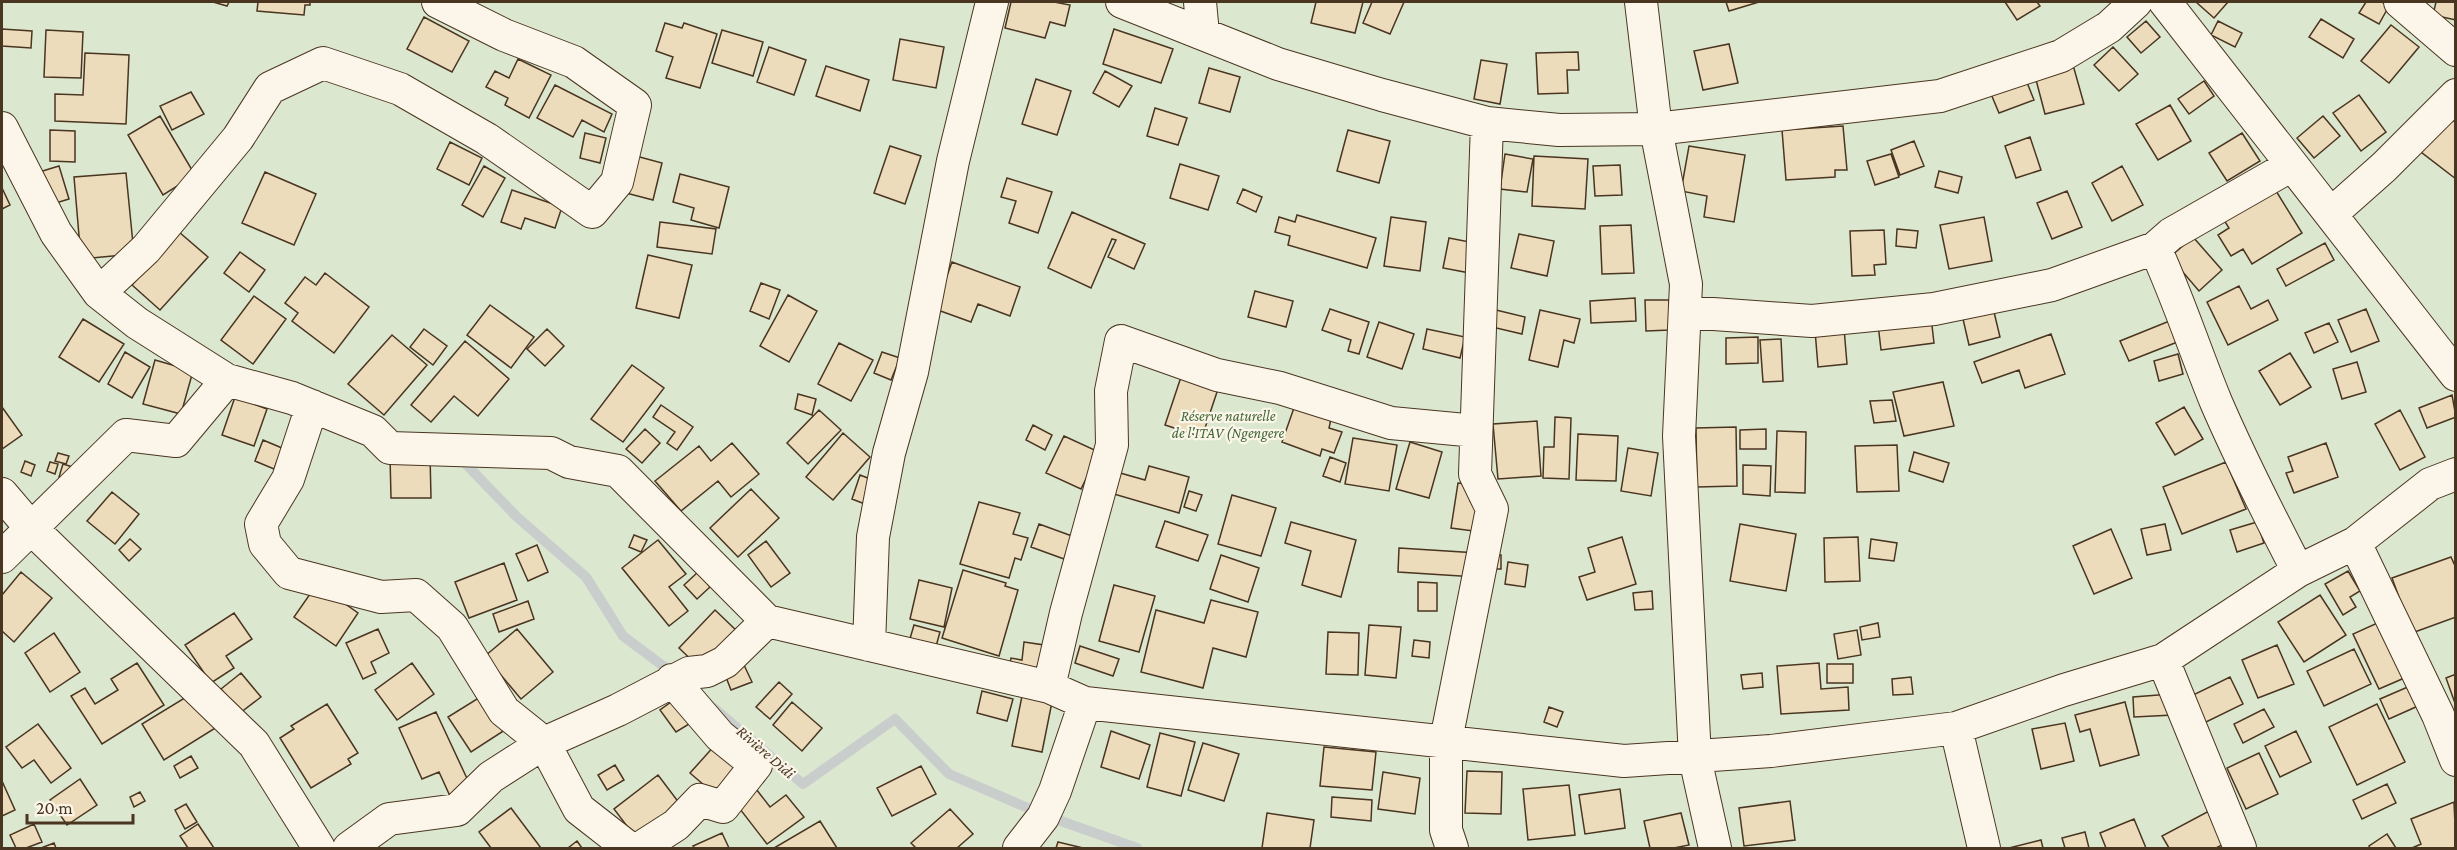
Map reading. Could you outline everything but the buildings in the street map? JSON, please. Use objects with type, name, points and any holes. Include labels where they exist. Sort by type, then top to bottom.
[{"type":"street","points":[[99,293],[146,249],[238,138],[270,88],[324,63],[400,89],[487,140],[592,212],[617,182],[635,105],[574,62],[504,35],[438,2]]},
{"type":"street","points":[[869,645],[873,537],[885,474],[912,372],[953,161],[992,2]]},
{"type":"street","points":[[1122,2],[1278,64],[1487,123],[1559,130],[1656,129],[1940,96],[2061,56],[2109,27],[2136,2]]},
{"type":"street","points":[[1200,2],[1203,34]]},
{"type":"street","points":[[1641,2],[1656,129],[1686,284],[1679,436],[1695,758],[1715,849]]},
{"type":"street","points":[[2165,2],[2456,375]]},
{"type":"street","points":[[2400,2],[2456,50]]},
{"type":"street","points":[[2331,214],[2384,167],[2456,95]]},
{"type":"street","points":[[1452,849],[1446,830],[1446,740],[1492,509],[1475,474],[1487,123]]},
{"type":"street","points":[[2,128],[56,233],[99,293],[137,323],[227,380],[312,406],[373,431],[390,448],[551,453],[569,462],[618,471],[767,621],[1049,687],[1085,703],[1446,740],[1624,761],[1695,758],[1956,728],[2064,690],[2163,660],[2298,571],[2355,543],[2430,484],[2456,474]]},
{"type":"street","points":[[1685,312],[1812,321],[1934,309],[2052,285],[2155,248],[2171,234],[2292,165]]},
{"type":"street","points":[[2155,248],[2175,291],[2216,401],[2257,492],[2298,571]]},
{"type":"street","points":[[1049,687],[1066,613],[1112,445],[1111,391],[1121,341],[1217,375],[1280,388],[1391,423],[1476,431]]},
{"type":"street","points":[[2,557],[126,435],[176,441],[227,380]]},
{"type":"street","points":[[312,406],[288,478],[261,524],[265,544],[289,573],[381,597],[416,595],[452,627],[504,711],[544,743],[579,809],[629,849]]},
{"type":"street","points":[[2,494],[30,527],[254,744],[319,849]]},
{"type":"street","points":[[2355,543],[2438,715],[2456,760]]},
{"type":"street","points":[[349,849],[389,819],[457,810],[491,777],[544,743],[618,710],[680,676],[707,671],[725,662],[767,621]]},
{"type":"street","points":[[2163,660],[2240,849]]},
{"type":"street","points":[[640,849],[676,825],[700,800],[723,807],[756,765],[720,736],[680,676]]},
{"type":"street","points":[[1025,839],[1043,817],[1055,791],[1085,703]]},
{"type":"street","points":[[1956,728],[1984,849]]},
{"type":"green space","name":"Réserve naturelle de l'ITAV (Ngengere","points":[[2,2],[2455,2],[2455,848],[2,848]]},
{"type":"waterway","name":"Rivière Didi","points":[[459,457],[517,517],[586,577],[623,636],[674,674]]},
{"type":"waterway","name":"Rivière Didi","points":[[714,708],[803,784],[895,719],[949,774],[1044,815],[1137,848]]}]
